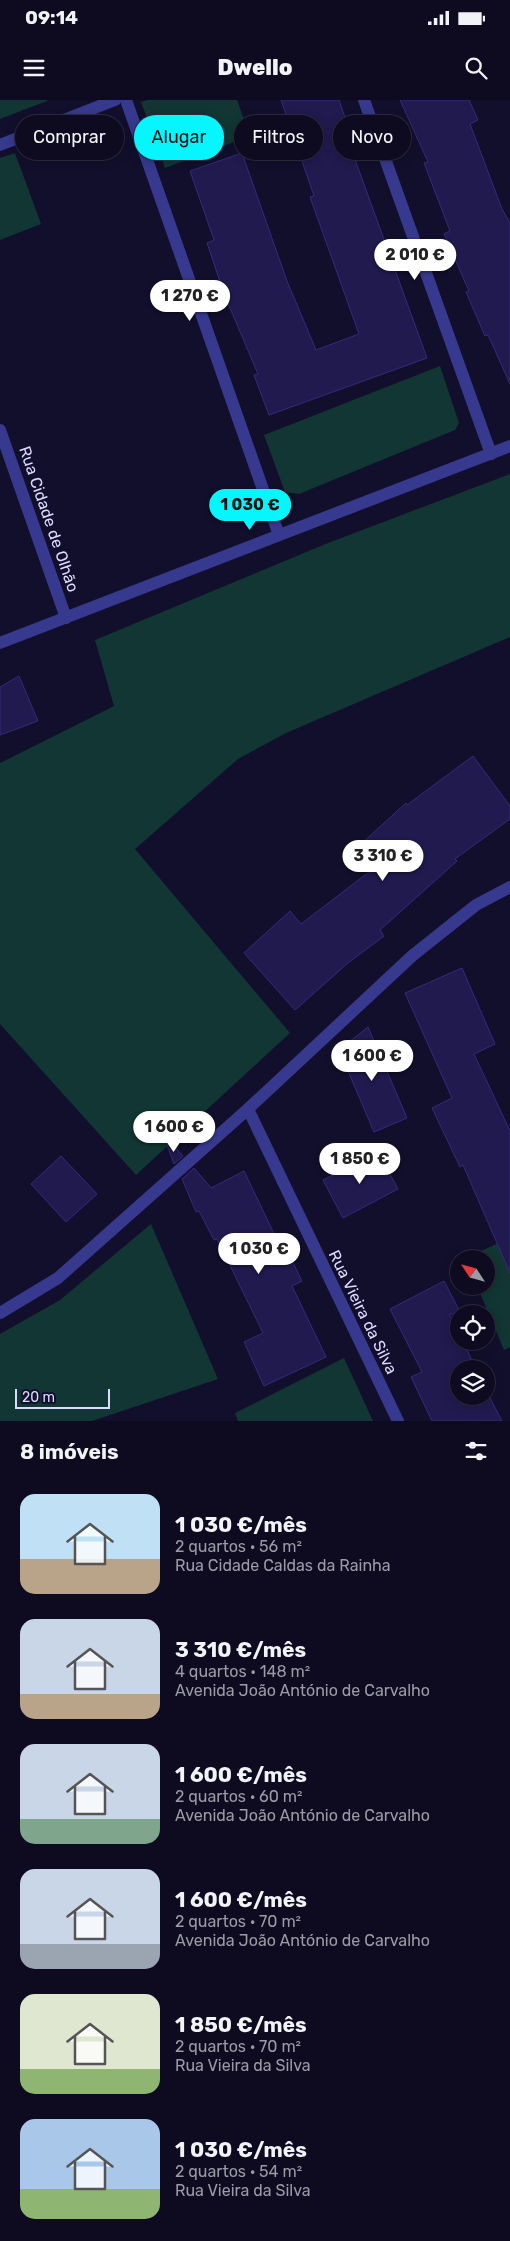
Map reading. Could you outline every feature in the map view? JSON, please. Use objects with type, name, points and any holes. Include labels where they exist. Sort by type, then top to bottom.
[{"type":"street","points":[[0,145],[115,100]]},
{"type":"street","points":[[126,100],[279,535]]},
{"type":"street","points":[[364,100],[492,454]]},
{"type":"street","name":"Rua Cidade de Olhão","points":[[0,430],[66,618]]},
{"type":"street","points":[[0,643],[510,446]]},
{"type":"street","points":[[0,1313],[58,1278],[248,1109],[412,956],[476,905],[510,886]]},
{"type":"street","name":"Rua Vieira da Silva","points":[[248,1109],[398,1421]]},
{"type":"green space","points":[[0,100],[47,100],[47,101],[0,119]]},
{"type":"green space","points":[[147,100],[237,100],[242,115],[234,115],[234,142],[224,146],[224,115],[146,115],[141,102]]},
{"type":"green space","points":[[15,153],[15,160],[18,160],[41,224],[0,240],[0,158]]},
{"type":"green space","points":[[162,160],[186,160],[165,168]]},
{"type":"green space","points":[[440,366],[459,423],[455,430],[299,494],[285,492],[264,435]]},
{"type":"green space","points":[[510,474],[510,637],[286,733],[238,759],[135,849],[290,1033],[136,1175],[0,1024],[0,763],[114,706],[95,640],[328,543]]},
{"type":"green space","points":[[151,1224],[218,1379],[92,1421],[0,1421],[0,1334],[60,1300]]},
{"type":"green space","points":[[510,1238],[510,1347],[504,1350],[495,1329],[495,1305],[485,1305],[481,1295],[495,1295],[495,1250],[483,1250]]},
{"type":"green space","points":[[344,1358],[373,1421],[238,1421],[235,1413]]},
{"type":"building","points":[[281,100],[339,100],[344,115],[333,115],[333,160],[355,160],[427,358],[269,415],[254,375],[258,374],[224,294],[207,243],[214,240],[190,171],[234,156],[234,160],[244,160],[287,281],[316,350],[359,334],[310,197],[314,196],[302,160],[323,160],[323,115],[286,115]]},
{"type":"building","points":[[400,100],[469,100],[478,120],[470,124],[502,209],[510,223],[510,384],[488,335],[485,336],[466,292],[469,291],[444,234],[450,231],[424,163],[428,162],[411,124],[411,115],[407,115]]},
{"type":"building","points":[[19,676],[38,721],[0,735],[0,687]]},
{"type":"building","points":[[473,756],[510,806],[510,819],[455,859],[457,861],[380,930],[384,936],[348,963],[295,1010],[244,953],[290,911],[301,924],[378,865],[360,845],[406,803],[407,805]]},
{"type":"building","points":[[462,968],[495,1044],[474,1054],[510,1131],[510,1273],[463,1165],[460,1167],[432,1108],[452,1098],[405,993]]},
{"type":"building","points":[[368,1027],[407,1118],[374,1132],[339,1050]]},
{"type":"building","points":[[171,1142],[183,1156],[174,1164],[167,1145]]},
{"type":"building","points":[[378,1152],[398,1189],[343,1218],[323,1180]]},
{"type":"building","points":[[61,1156],[97,1194],[66,1222],[31,1184]]},
{"type":"building","points":[[194,1168],[211,1188],[244,1171],[279,1244],[283,1242],[302,1281],[292,1286],[326,1357],[264,1386],[244,1342],[263,1333],[217,1239],[214,1240],[199,1211],[196,1212],[182,1179]]},
{"type":"building","points":[[444,1281],[456,1305],[450,1305],[450,1350],[467,1350],[472,1360],[450,1360],[450,1405],[494,1405],[502,1421],[432,1421],[411,1377],[422,1372],[390,1309]]}]
